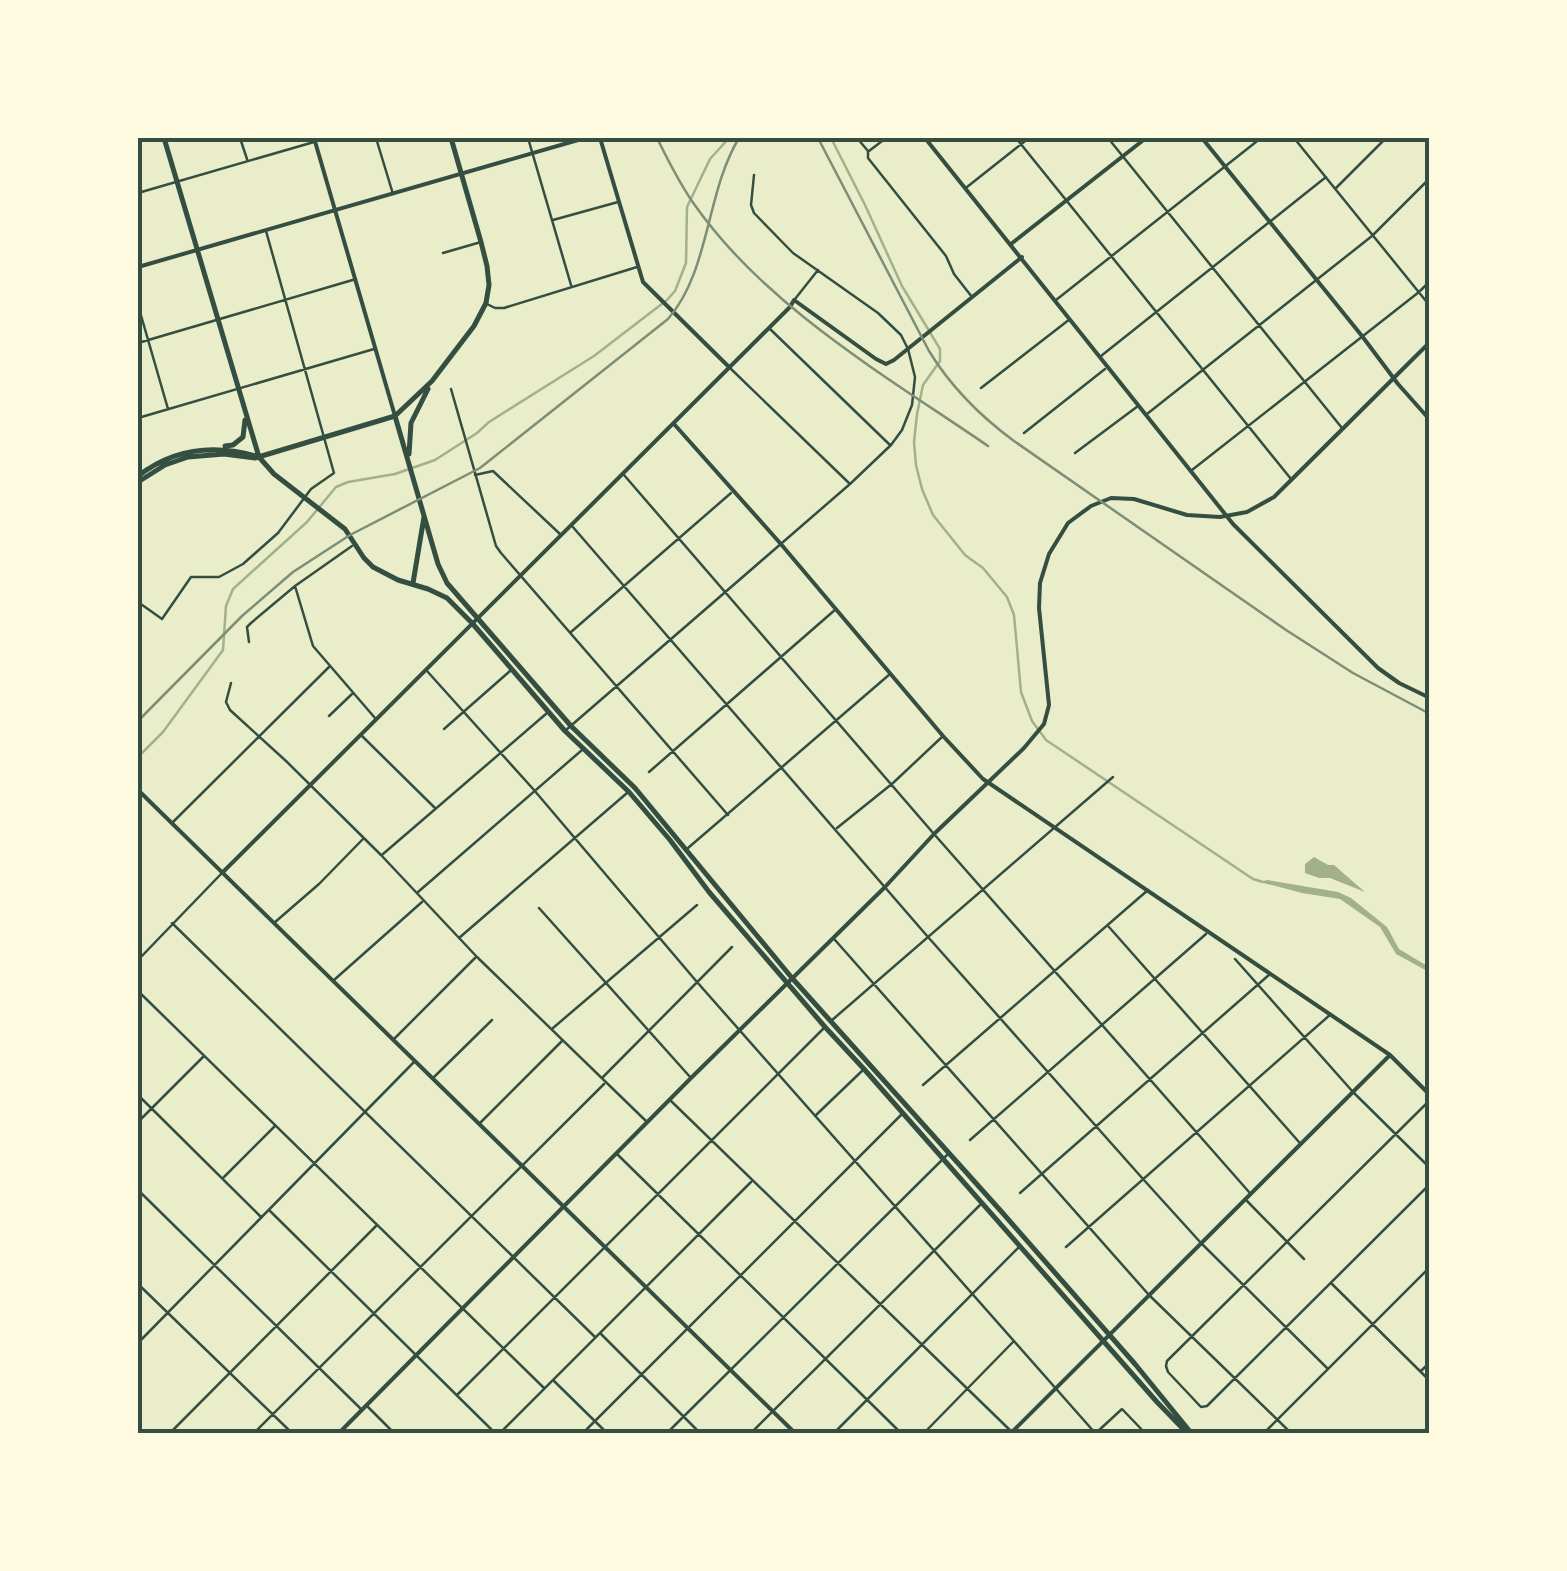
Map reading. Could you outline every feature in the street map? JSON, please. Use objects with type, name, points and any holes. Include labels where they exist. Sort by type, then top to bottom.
[{"type":"main road","points":[[164,138],[259,457],[274,474],[350,535],[373,567],[447,598],[475,620],[583,749],[670,840],[708,892],[831,1021],[1190,1434]]},
{"type":"main road","points":[[410,465],[411,423],[432,381],[474,326],[486,303],[489,285],[452,138]]},
{"type":"main road","points":[[138,479],[188,456],[259,457],[394,416],[432,381]]},
{"type":"main road","points":[[138,479],[172,457],[238,442],[244,430],[245,412]]},
{"type":"main road","points":[[394,416],[442,575],[511,670],[548,712],[635,788],[825,1027],[946,1156],[1020,1246],[1106,1337]]},
{"type":"main road","points":[[206,448],[259,457]]},
{"type":"main road","points":[[413,584],[424,515]]},
{"type":"street","points":[[240,138],[248,161]]},
{"type":"street","points":[[376,138],[393,194]]},
{"type":"street","points":[[528,138],[571,286]]},
{"type":"street","points":[[138,267],[584,138]]},
{"type":"street","points":[[600,138],[643,282],[850,484]]},
{"type":"street","points":[[857,138],[868,158],[946,256],[972,298]]},
{"type":"street","points":[[868,152],[886,138]]},
{"type":"street","points":[[925,138],[1244,538],[1378,668],[1430,698]]},
{"type":"street","points":[[1016,138],[1292,479]]},
{"type":"street","points":[[966,188],[1029,138]]},
{"type":"street","points":[[1108,138],[1342,428]]},
{"type":"street","points":[[1011,244],[1146,138]]},
{"type":"street","points":[[1202,138],[1430,420]]},
{"type":"street","points":[[1055,300],[1262,138]]},
{"type":"street","points":[[1294,138],[1430,306]]},
{"type":"street","points":[[1336,189],[1386,138]]},
{"type":"street","points":[[138,193],[315,140],[394,416]]},
{"type":"street","points":[[568,728],[891,446],[912,405],[916,377],[900,335],[878,313],[793,253],[754,213],[754,175]]},
{"type":"street","points":[[1100,356],[1326,177]]},
{"type":"street","points":[[1146,415],[1372,236],[1430,178]]},
{"type":"street","points":[[552,220],[620,202]]},
{"type":"street","points":[[138,602],[162,619],[191,577],[219,576],[236,570],[271,541],[316,484],[334,473],[266,230]]},
{"type":"street","points":[[444,252],[481,242]]},
{"type":"street","points":[[794,300],[886,364],[1022,257]]},
{"type":"street","points":[[486,303],[504,308],[637,266]]},
{"type":"street","points":[[138,960],[674,424],[768,328],[818,270]]},
{"type":"street","points":[[138,344],[356,279]]},
{"type":"street","points":[[1190,471],[1430,281]]},
{"type":"street","points":[[138,305],[168,409]]},
{"type":"street","points":[[981,388],[1070,319]]},
{"type":"street","points":[[768,328],[891,446]]},
{"type":"street","points":[[338,1434],[1034,738],[1044,724],[1049,705],[1040,583],[1049,554],[1068,523],[1101,501],[1122,498],[1187,515],[1227,517],[1264,504],[1430,342]]},
{"type":"street","points":[[138,418],[376,348]]},
{"type":"street","points":[[1024,433],[1108,366]]},
{"type":"street","points":[[451,389],[496,546],[728,814]]},
{"type":"street","points":[[1076,453],[1138,405]]},
{"type":"street","points":[[674,424],[982,779],[1390,1055],[1430,1098],[1168,1361],[1168,1372],[1194,1402],[1207,1406],[1430,1184]]},
{"type":"street","points":[[475,474],[493,470],[561,535]]},
{"type":"street","points":[[622,474],[1252,1194]]},
{"type":"street","points":[[570,633],[734,491]]},
{"type":"street","points":[[571,525],[1200,1243],[1328,1368]]},
{"type":"street","points":[[250,642],[247,627],[295,586],[355,544]]},
{"type":"street","points":[[295,586],[313,646],[376,720]]},
{"type":"street","points":[[650,772],[836,609]]},
{"type":"street","points":[[172,823],[330,666]]},
{"type":"street","points":[[426,670],[1096,1434],[1122,1409],[1146,1434]]},
{"type":"street","points":[[444,729],[511,670]]},
{"type":"street","points":[[687,849],[891,674]]},
{"type":"street","points":[[231,684],[227,706],[381,855],[476,957],[648,1122]]},
{"type":"street","points":[[329,716],[354,693]]},
{"type":"street","points":[[381,855],[548,712]]},
{"type":"street","points":[[361,735],[435,808]]},
{"type":"street","points":[[836,829],[943,736]]},
{"type":"street","points":[[416,892],[583,749]]},
{"type":"street","points":[[831,1021],[1113,777]]},
{"type":"street","points":[[138,790],[796,1434]]},
{"type":"street","points":[[458,938],[628,792]]},
{"type":"street","points":[[274,924],[364,838]]},
{"type":"street","points":[[923,1085],[1148,890]]},
{"type":"street","points":[[334,981],[423,901]]},
{"type":"street","points":[[552,1029],[697,905]]},
{"type":"street","points":[[539,908],[691,1078]]},
{"type":"street","points":[[172,924],[596,1337]]},
{"type":"street","points":[[1108,926],[1301,1144]]},
{"type":"street","points":[[970,1140],[1208,932]]},
{"type":"street","points":[[834,938],[1149,1295],[1292,1434]]},
{"type":"street","points":[[602,1078],[732,947]]},
{"type":"street","points":[[394,1038],[476,957]]},
{"type":"street","points":[[1235,959],[1353,1092],[1430,1168]]},
{"type":"street","points":[[1020,1193],[1270,974]]},
{"type":"street","points":[[138,991],[544,1388]]},
{"type":"street","points":[[1066,1247],[1331,1014]]},
{"type":"street","points":[[433,1078],[492,1020]]},
{"type":"street","points":[[457,1394],[825,1027]]},
{"type":"street","points":[[479,1124],[562,1040]]},
{"type":"street","points":[[670,1100],[1012,1433],[1390,1055]]},
{"type":"street","points":[[138,1122],[204,1056]]},
{"type":"street","points":[[138,1343],[415,1060]]},
{"type":"street","points":[[816,1116],[864,1068]]},
{"type":"street","points":[[253,1434],[606,1082]]},
{"type":"street","points":[[138,1095],[261,1217]]},
{"type":"street","points":[[582,1434],[904,1113]]},
{"type":"street","points":[[222,1178],[276,1125]]},
{"type":"street","points":[[616,1154],[902,1434]]},
{"type":"street","points":[[666,1434],[946,1156]]},
{"type":"street","points":[[268,1209],[498,1434],[752,1181]]},
{"type":"street","points":[[138,1190],[318,1367],[394,1434]]},
{"type":"street","points":[[1246,1200],[1304,1259]]},
{"type":"street","points":[[750,1434],[982,1203]]},
{"type":"street","points":[[169,1434],[378,1226]]},
{"type":"street","points":[[833,1434],[1020,1246]]},
{"type":"street","points":[[1263,1434],[1430,1267]]},
{"type":"street","points":[[1331,1283],[1430,1381]]},
{"type":"street","points":[[138,1284],[294,1434]]},
{"type":"street","points":[[600,1333],[701,1434]]},
{"type":"street","points":[[923,1434],[1014,1340]]},
{"type":"street","points":[[1420,1372],[1430,1362]]},
{"type":"street","points":[[553,1380],[608,1434]]},
{"type":"street","points":[[506,1426],[513,1434]]},
{"type":"shaded area","points":[[1314,857],[1334,865],[1365,892],[1305,873],[1305,864]]},
{"type":"shaded area","points":[[1260,882],[1338,892],[1351,898],[1387,927],[1399,949],[1429,967],[1429,972],[1396,954],[1380,927],[1340,899]]},
{"type":"waterway","points":[[138,757],[163,732],[223,650],[226,606],[233,589],[307,522],[336,487],[435,460],[594,356],[667,300],[675,291],[686,263],[687,207],[710,159],[729,138]]},
{"type":"waterway","points":[[831,138],[902,286],[940,349],[940,361],[923,385],[914,442],[916,465],[933,515],[965,555],[983,568],[1007,597],[1014,615],[1021,692],[1032,721],[1046,740],[1263,882]]},
{"type":"railway","points":[[657,138],[694,204],[756,275],[869,366],[988,446]]},
{"type":"railway","points":[[138,721],[242,616],[293,572],[350,535],[480,468],[668,319],[692,278],[720,182],[739,138]]},
{"type":"railway","points":[[818,138],[929,351],[978,411],[1014,441],[1286,630],[1353,673],[1430,714]]}]
